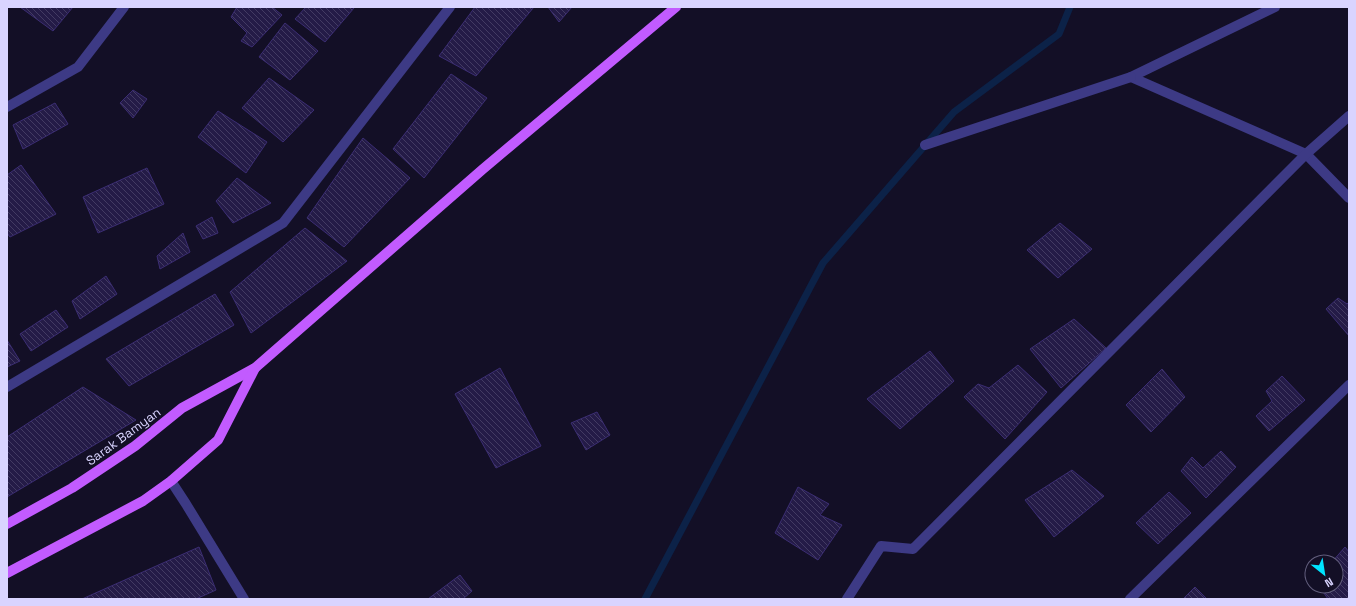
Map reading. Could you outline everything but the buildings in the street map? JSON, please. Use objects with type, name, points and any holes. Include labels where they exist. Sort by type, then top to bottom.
[{"type":"main road","points":[[7,573],[144,501],[171,481],[218,440],[255,368],[483,169],[676,7]]},
{"type":"main road","name":"Sarak Bamyan","points":[[7,524],[72,488],[135,446],[182,408],[255,368]]},
{"type":"street","points":[[7,107],[78,67],[124,7]]},
{"type":"street","points":[[7,387],[283,223],[450,7]]},
{"type":"street","points":[[925,145],[1131,78],[1275,7]]},
{"type":"street","points":[[1131,78],[1306,154],[1349,198]]},
{"type":"street","points":[[847,599],[881,546],[913,549],[1306,154],[1349,116]]},
{"type":"street","points":[[1130,599],[1349,385]]},
{"type":"street","points":[[171,481],[244,599]]},
{"type":"waterway","points":[[645,599],[823,263],[954,112],[1059,34],[1070,7]]}]
